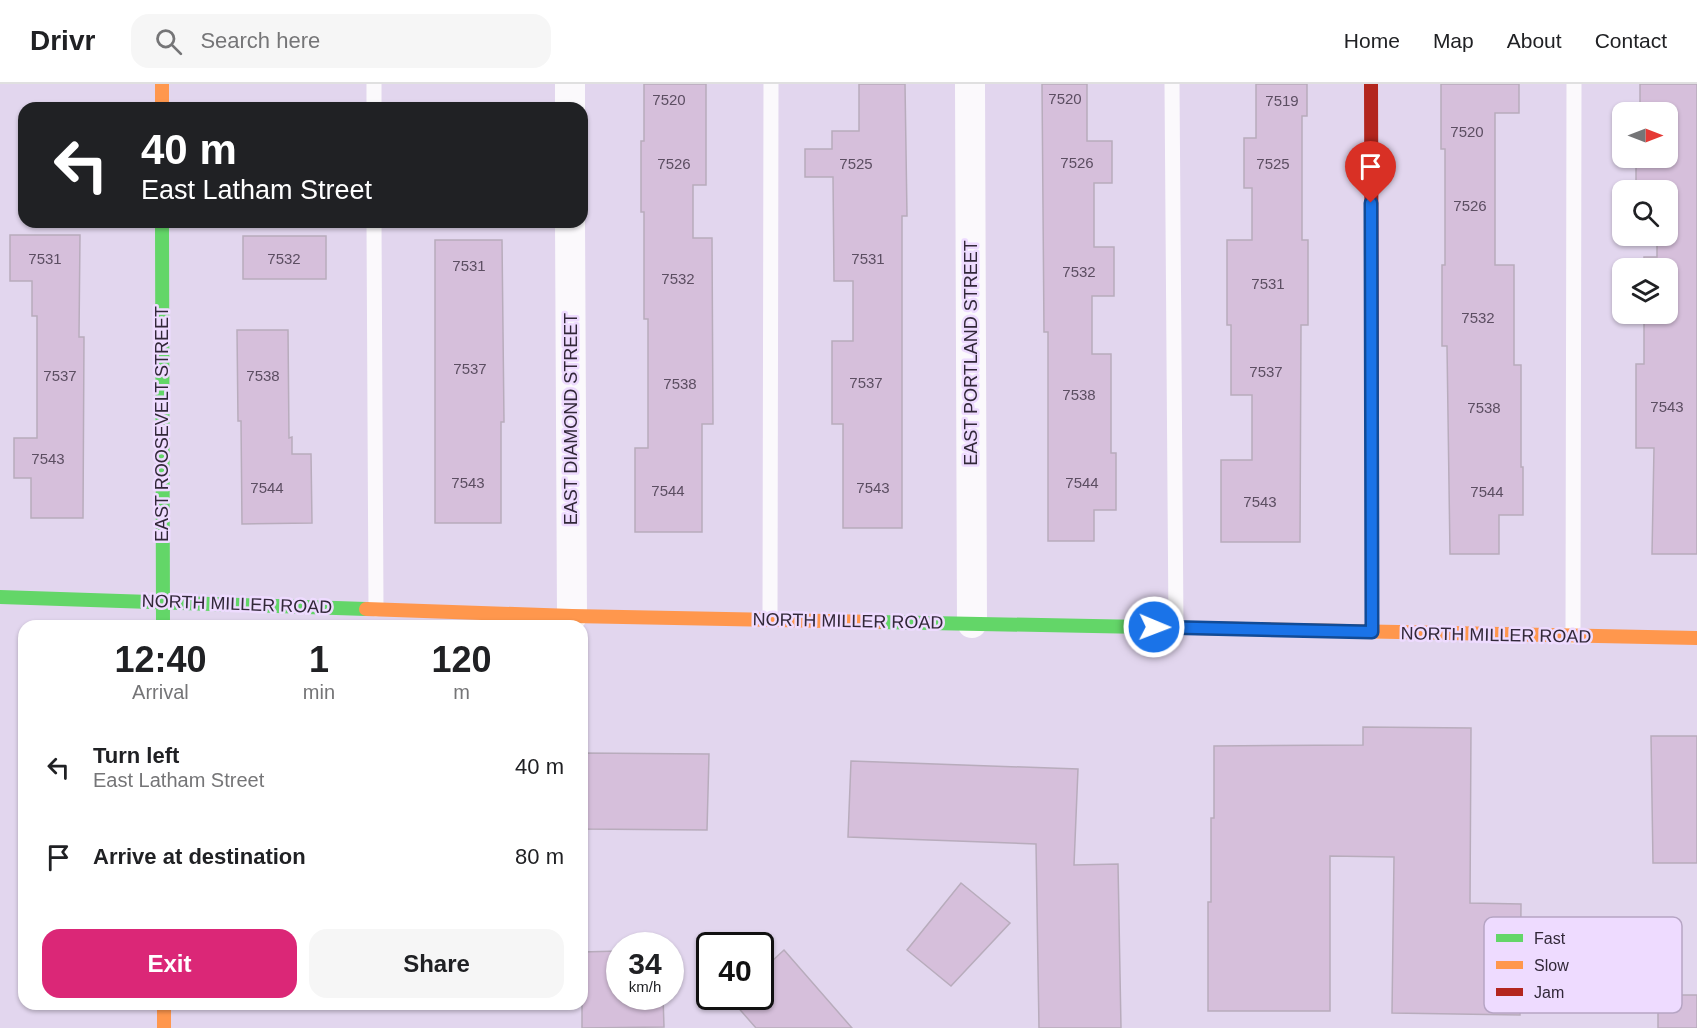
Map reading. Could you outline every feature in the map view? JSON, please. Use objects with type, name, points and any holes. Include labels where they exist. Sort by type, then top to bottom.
[{"type":"street","points":[[162,84],[162,102]]},
{"type":"street","points":[[570,84],[570,102]]},
{"type":"street","name":"EAST PORTLAND STREET","points":[[970,84],[972,623]]},
{"type":"street","points":[[1371,84],[1372,632]]},
{"type":"street","name":"EAST ROOSEVELT STREET","points":[[162,228],[163,620]]},
{"type":"street","name":"EAST DIAMOND STREET","points":[[570,228],[572,616]]},
{"type":"street","name":"NORTH MILLER ROAD","points":[[0,597],[572,616],[1697,638]]},
{"type":"street","points":[[164,1010],[164,1028]]},
{"type":"lane","points":[[374,84],[374,102]]},
{"type":"lane","points":[[770,620],[771,84]]},
{"type":"lane","points":[[1172,84],[1176,628]]},
{"type":"lane","points":[[1573,636],[1574,84]]},
{"type":"lane","points":[[374,228],[376,609]]},
{"type":"building","points":[[644,84],[706,84],[706,185],[693,185],[693,238],[712,238],[713,424],[702,424],[702,532],[635,532],[635,448],[648,448],[648,319],[644,319],[644,212],[641,212]]},
{"type":"building","points":[[859,84],[905,84],[907,216],[902,216],[902,528],[843,528],[843,424],[832,424],[832,341],[853,341],[853,281],[834,281],[833,177],[805,177],[805,149],[832,149],[832,131],[859,131]]},
{"type":"building","points":[[1042,84],[1087,84],[1087,141],[1112,141],[1112,183],[1094,183],[1094,247],[1114,247],[1114,296],[1092,296],[1092,354],[1111,354],[1111,453],[1116,453],[1116,510],[1094,510],[1094,541],[1048,541],[1048,332],[1044,332]]},
{"type":"building","points":[[1256,84],[1307,84],[1307,116],[1302,116],[1302,240],[1308,240],[1308,325],[1301,325],[1300,542],[1221,542],[1221,460],[1252,460],[1252,395],[1231,395],[1231,325],[1227,325],[1227,240],[1252,240],[1252,188],[1244,188],[1244,138],[1256,138]]},
{"type":"building","points":[[1441,84],[1519,84],[1519,113],[1495,113],[1495,265],[1514,265],[1514,365],[1521,365],[1521,467],[1523,467],[1523,515],[1499,515],[1499,554],[1450,554],[1447,346],[1442,346],[1445,149],[1441,149]]},
{"type":"building","points":[[1640,84],[1697,84],[1697,554],[1652,554],[1654,448],[1636,448],[1636,364],[1644,364],[1644,324],[1678,324],[1678,258],[1644,257],[1657,257],[1657,246],[1678,246],[1678,180],[1636,180],[1636,168],[1678,168],[1678,102],[1640,102]]},
{"type":"building","points":[[10,235],[80,235],[79,337],[84,337],[83,518],[31,518],[31,478],[14,478],[14,438],[37,438],[37,316],[32,316],[32,281],[10,281]]},
{"type":"building","points":[[243,236],[326,236],[326,279],[243,279]]},
{"type":"building","points":[[435,240],[502,240],[504,422],[501,422],[501,523],[435,523]]},
{"type":"building","points":[[237,330],[288,330],[289,438],[292,437],[292,454],[311,454],[312,523],[242,524]]},
{"type":"building","points":[[1363,727],[1471,728],[1470,903],[1521,904],[1521,917],[1484,917],[1484,1013],[1520,1013],[1520,1015],[1392,1013],[1394,857],[1330,856],[1330,1011],[1208,1011],[1208,902],[1211,902],[1214,746],[1363,745]]},
{"type":"building","points":[[1651,736],[1697,736],[1697,863],[1653,863]]},
{"type":"building","points":[[588,753],[709,754],[707,830],[588,829]]},
{"type":"building","points":[[851,761],[1078,769],[1074,865],[1118,864],[1121,1028],[1039,1028],[1036,844],[848,837]]},
{"type":"building","points":[[961,883],[1010,923],[951,986],[907,950]]},
{"type":"building","points":[[784,950],[852,1028],[756,1028],[740,1010],[774,1010],[774,959]]},
{"type":"building","points":[[606,951],[606,1010],[663,1010],[664,1027],[582,1028],[582,1010],[588,1010],[588,952]]},
{"type":"building","points":[[1682,995],[1697,995],[1697,1028],[1658,1028],[1658,1013],[1682,1013]]},
{"type":"traffic: fast","points":[[162,228],[163,620]]},
{"type":"traffic: fast","points":[[1372,415],[1372,632]]},
{"type":"traffic: fast","points":[[0,597],[366,609]]},
{"type":"traffic: fast","points":[[878,622],[1195,628]]},
{"type":"traffic: slow","points":[[162,84],[162,102]]},
{"type":"traffic: slow","points":[[366,609],[878,622]]},
{"type":"traffic: slow","points":[[1195,628],[1697,638]]},
{"type":"traffic: slow","points":[[164,1010],[164,1028]]},
{"type":"traffic: jam","points":[[1371,84],[1372,415]]},
{"type":"route","points":[[1154,627],[1372,632],[1371,203]]}]
